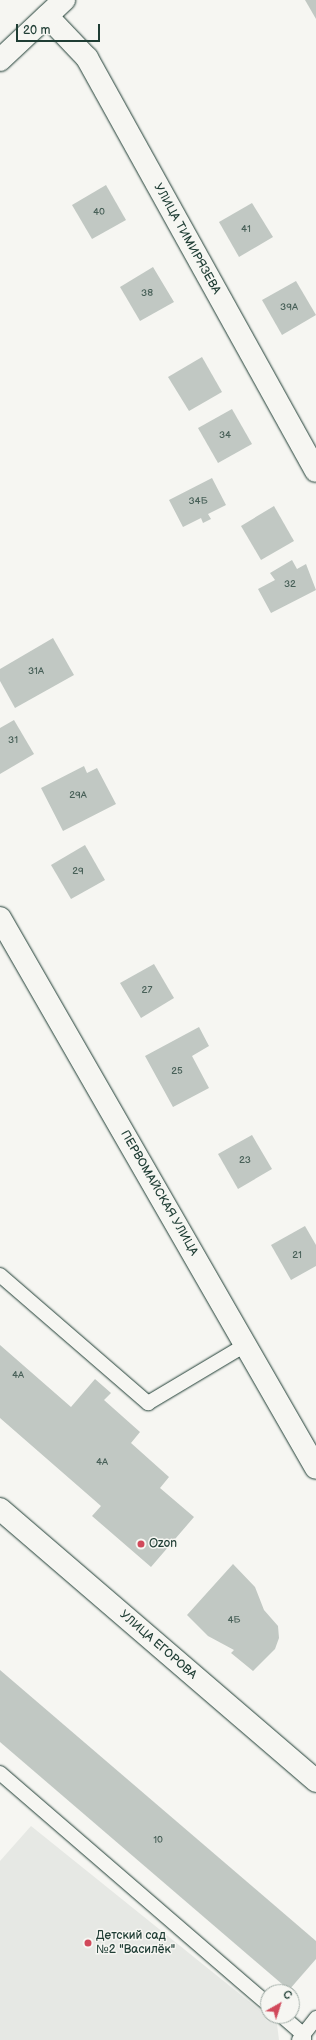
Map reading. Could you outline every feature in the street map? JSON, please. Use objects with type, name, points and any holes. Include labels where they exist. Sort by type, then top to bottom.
[{"type":"street","points":[[0,60],[64,0]]},
{"type":"street","name":"УЛИЦА ТИМИРЯЗЕВА","points":[[47,16],[87,58],[316,471]]},
{"type":"street","name":"ПЕРВОМАЙСКАЯ УЛИЦА","points":[[0,918],[247,1344],[309,1433],[316,1468]]},
{"type":"street","name":"УЛИЦА ЕГОРОВА","points":[[2,1514],[316,1781]]},
{"type":"lane","points":[[0,1275],[148,1403],[247,1344]]},
{"type":"lane","points":[[0,1774],[260,1997]]},
{"type":"lane","points":[[290,2024],[303,2038],[316,2018]]},
{"type":"shaded area","name":"Детский сад №2 \"Василёк\"","points":[[31,1826],[260,2010],[260,2024],[277,2024],[279,2040],[0,2040],[0,1861]]},
{"type":"building","points":[[305,0],[316,0],[316,19]]},
{"type":"building","points":[[106,185],[126,220],[92,239],[72,205]]},
{"type":"building","points":[[252,203],[273,237],[239,257],[219,222]]},
{"type":"building","points":[[153,267],[174,302],[140,321],[120,287]]},
{"type":"building","points":[[296,281],[316,315],[282,335],[262,300]]},
{"type":"building","points":[[202,357],[222,392],[189,411],[168,377]]},
{"type":"building","points":[[232,409],[252,444],[218,463],[198,428]]},
{"type":"building","points":[[212,478],[226,505],[208,514],[211,519],[203,523],[201,518],[183,527],[169,500]]},
{"type":"building","points":[[274,506],[294,541],[261,560],[241,526]]},
{"type":"building","points":[[292,560],[297,569],[306,564],[316,590],[271,613],[258,589],[275,580],[270,573]]},
{"type":"building","points":[[53,638],[74,675],[15,708],[0,681],[0,669]]},
{"type":"building","points":[[14,720],[34,754],[0,774],[0,728]]},
{"type":"building","points":[[84,766],[87,773],[97,768],[116,804],[63,831],[41,788]]},
{"type":"building","points":[[85,845],[105,880],[71,899],[51,865]]},
{"type":"building","points":[[154,964],[174,998],[141,1018],[120,983]]},
{"type":"building","points":[[199,1027],[209,1046],[192,1056],[209,1088],[173,1107],[145,1056]]},
{"type":"building","points":[[252,1135],[272,1169],[238,1189],[218,1154]]},
{"type":"building","points":[[305,1226],[316,1245],[316,1266],[291,1280],[271,1245]]},
{"type":"building","points":[[0,1345],[71,1407],[95,1379],[111,1393],[104,1400],[140,1432],[131,1443],[169,1477],[160,1488],[194,1517],[151,1567],[92,1516],[101,1506],[0,1418]]},
{"type":"building","points":[[233,1564],[255,1587],[264,1610],[278,1626],[279,1638],[275,1649],[253,1671],[231,1653],[234,1650],[208,1636],[187,1615]]},
{"type":"building","points":[[0,1670],[316,1941],[316,1959],[294,1984],[282,1984],[0,1742]]},
{"type":"place","name":"Ozon","points":[[141,1544]]},
{"type":"place","name":"Детский сад №2 \"Василёк\"","points":[[88,1943]]}]
